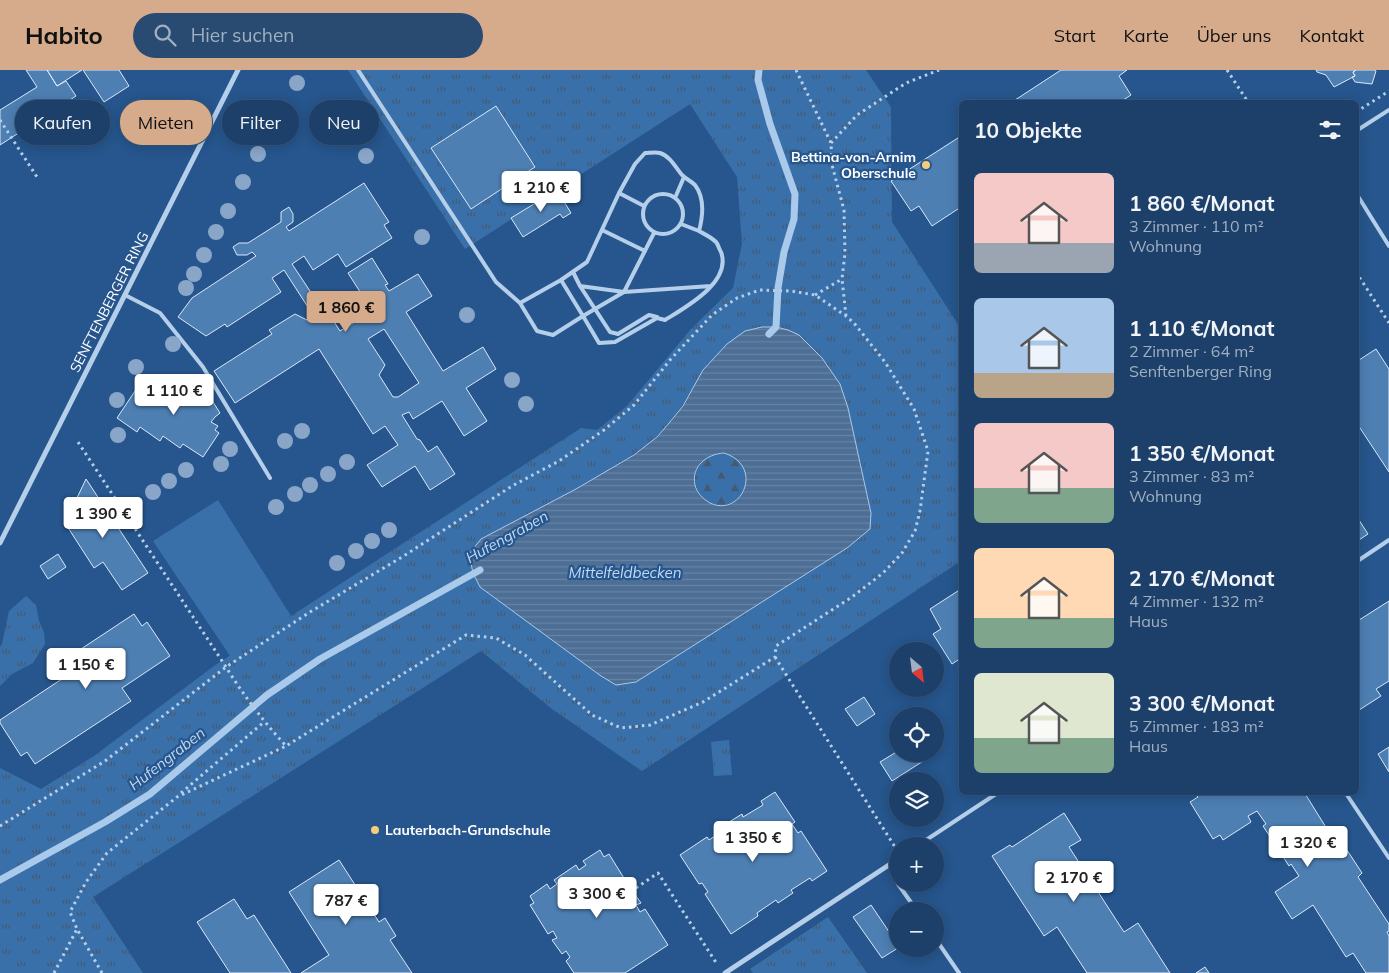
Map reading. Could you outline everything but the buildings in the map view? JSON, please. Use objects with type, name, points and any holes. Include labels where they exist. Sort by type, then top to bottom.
[{"type":"street","name":"SENFTENBERGER RING","points":[[0,543],[238,70]]},
{"type":"street","points":[[725,973],[889,865]]},
{"type":"lane","points":[[358,70],[496,282],[520,303],[537,331],[553,335],[624,292],[654,232]]},
{"type":"lane","points":[[1359,129],[1389,110]]},
{"type":"lane","points":[[520,303],[561,280],[587,262],[619,193],[635,164],[645,153],[661,153],[674,163],[684,178],[694,183],[700,194],[702,206],[702,219],[699,231]]},
{"type":"lane","points":[[675,198],[684,178]]},
{"type":"lane","points":[[619,193],[644,206]]},
{"type":"lane","points":[[657,194],[669,194],[675,198],[683,212],[681,224],[677,229],[666,234],[654,232],[645,224],[642,212],[644,206],[657,194]]},
{"type":"lane","points":[[1359,198],[1389,246]]},
{"type":"lane","points":[[573,272],[594,309],[610,332],[618,334],[649,314],[665,320],[696,302],[721,272],[723,260],[717,243],[699,231],[681,224]]},
{"type":"lane","points":[[602,230],[645,251]]},
{"type":"lane","points":[[561,280],[599,343],[615,342],[658,318]]},
{"type":"lane","points":[[580,286],[624,292],[711,286]]},
{"type":"lane","points":[[124,295],[160,313],[203,367],[270,478]]},
{"type":"lane","points":[[1359,560],[1389,540]]},
{"type":"lane","points":[[931,837],[994,795]]},
{"type":"lane","points":[[1347,795],[1389,858]]},
{"type":"lane","points":[[944,951],[959,973]]},
{"type":"path","points":[[796,70],[830,143],[832,165],[844,210],[845,253],[842,279],[846,316]]},
{"type":"path","points":[[830,143],[857,115],[906,83],[939,70]]},
{"type":"path","points":[[1227,70],[1247,100]]},
{"type":"path","points":[[1359,110],[1389,91]]},
{"type":"path","points":[[0,120],[37,177]]},
{"type":"path","points":[[1359,277],[1389,323]]},
{"type":"path","points":[[815,295],[842,279]]},
{"type":"path","points":[[0,826],[105,761],[226,667],[310,612],[512,486],[559,460],[604,430],[634,405],[670,360],[712,315],[737,298],[760,290],[790,291],[815,295],[854,323],[885,362],[914,409],[928,451],[920,511],[915,531],[902,553],[883,573],[852,597],[776,646],[775,657],[889,837]]},
{"type":"path","points":[[76,440],[244,695],[264,722],[286,746]]},
{"type":"path","points":[[177,797],[286,746],[466,635],[496,638],[525,655],[592,715],[621,728],[650,726],[703,702],[775,657]]},
{"type":"path","points":[[102,973],[77,929],[70,912],[86,882],[108,853],[264,722]]},
{"type":"path","points":[[636,888],[658,873],[717,965]]},
{"type":"path","points":[[54,973],[77,929]]},
{"type":"green space","points":[[348,70],[866,70],[891,107],[892,222],[959,326],[959,562],[642,771],[552,709],[481,651],[93,897],[143,973],[0,973],[0,768],[41,789],[94,756],[214,666],[581,428],[597,430],[627,406],[691,329],[733,288],[742,244],[737,177],[690,104],[465,249],[379,117],[379,100],[368,100]],"holes":[[[703,370],[840,384],[848,408],[871,513],[870,529],[847,548],[636,682],[481,539],[590,481],[646,446],[665,428],[688,396]]]},
{"type":"green space","points":[[721,453],[735,457],[743,465],[747,479],[743,493],[735,501],[721,505],[707,501],[699,493],[695,479],[699,465],[707,457]]},
{"type":"green space","points":[[218,500],[291,616],[230,656],[153,541]]},
{"type":"green space","points":[[26,596],[36,605],[39,621],[44,632],[45,644],[33,663],[12,674],[0,686],[0,647],[9,611]]},
{"type":"green space","points":[[729,740],[732,775],[714,776],[711,742]]},
{"type":"green space","points":[[828,917],[867,973],[753,973],[750,969]]},
{"type":"water","name":"Mittelfeldbecken","points":[[762,327],[776,327],[799,335],[822,358],[840,384],[848,408],[871,513],[870,529],[847,548],[636,682],[616,685],[480,587],[473,573],[469,554],[481,539],[576,489],[634,455],[657,437],[683,406],[703,370],[727,344],[745,331]],"holes":[[[724,453],[736,459],[744,468],[746,478],[744,488],[739,497],[731,503],[721,506],[705,500],[695,485],[694,478],[698,467],[706,459],[718,454]]]},
{"type":"waterway","name":"Hufengraben","points":[[759,70],[758,80],[770,124],[795,194],[794,219],[784,252],[778,288],[776,327],[769,334]]},
{"type":"waterway","name":"Hufengraben","points":[[0,880],[105,822],[150,794],[267,695],[320,659],[480,570]]},
{"type":"place","name":"Bettina-von-Arnim Oberschule","points":[[926,165]]},
{"type":"place","name":"Lauterbach-Grundschule","points":[[375,830]]}]
